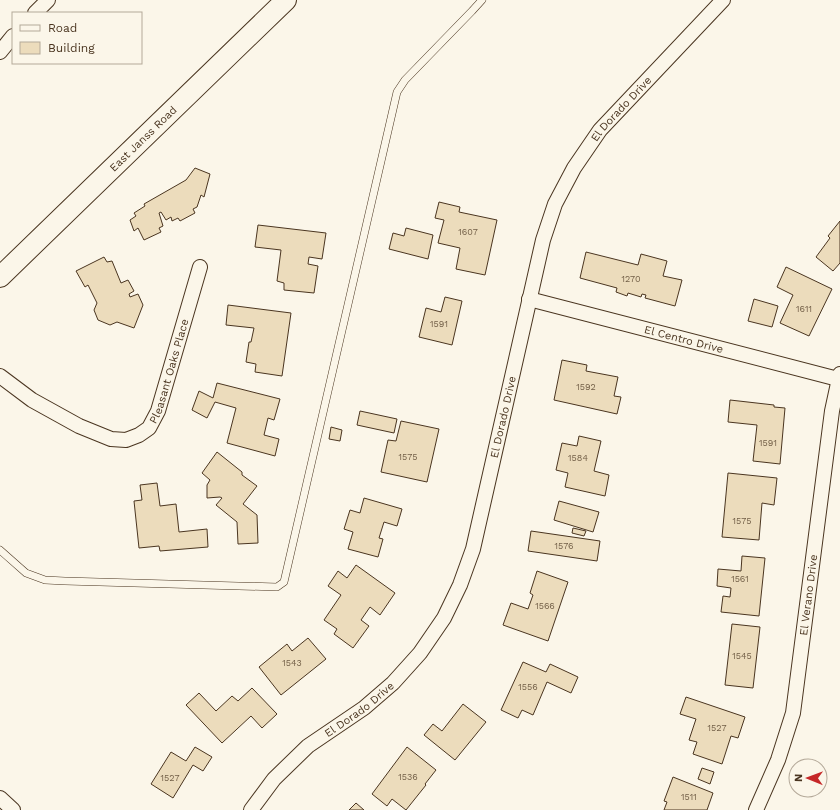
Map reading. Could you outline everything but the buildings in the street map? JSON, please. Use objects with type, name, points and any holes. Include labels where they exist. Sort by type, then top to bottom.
[{"type":"main road","name":"East Janss Road","points":[[0,277],[286,0]]},
{"type":"street","points":[[36,12],[48,0]]},
{"type":"street","name":"El Dorado Drive","points":[[251,810],[274,779],[308,746],[364,708],[393,683],[420,653],[444,618],[460,585],[473,549],[543,240],[556,204],[574,168],[600,130],[723,0]]},
{"type":"street","points":[[0,52],[12,37]]},
{"type":"street","name":"Pleasant Oaks Place","points":[[0,376],[32,400],[79,426],[110,439],[126,440],[139,435],[149,428],[158,411],[200,267]]},
{"type":"street","name":"El Centro Drive","points":[[530,299],[839,377]]},
{"type":"street","name":"El Verano Drive","points":[[756,810],[778,760],[793,713],[832,411],[839,377]]},
{"type":"lane","points":[[0,550],[26,573],[45,580],[276,587],[284,582],[397,92],[405,80],[482,0]]}]
